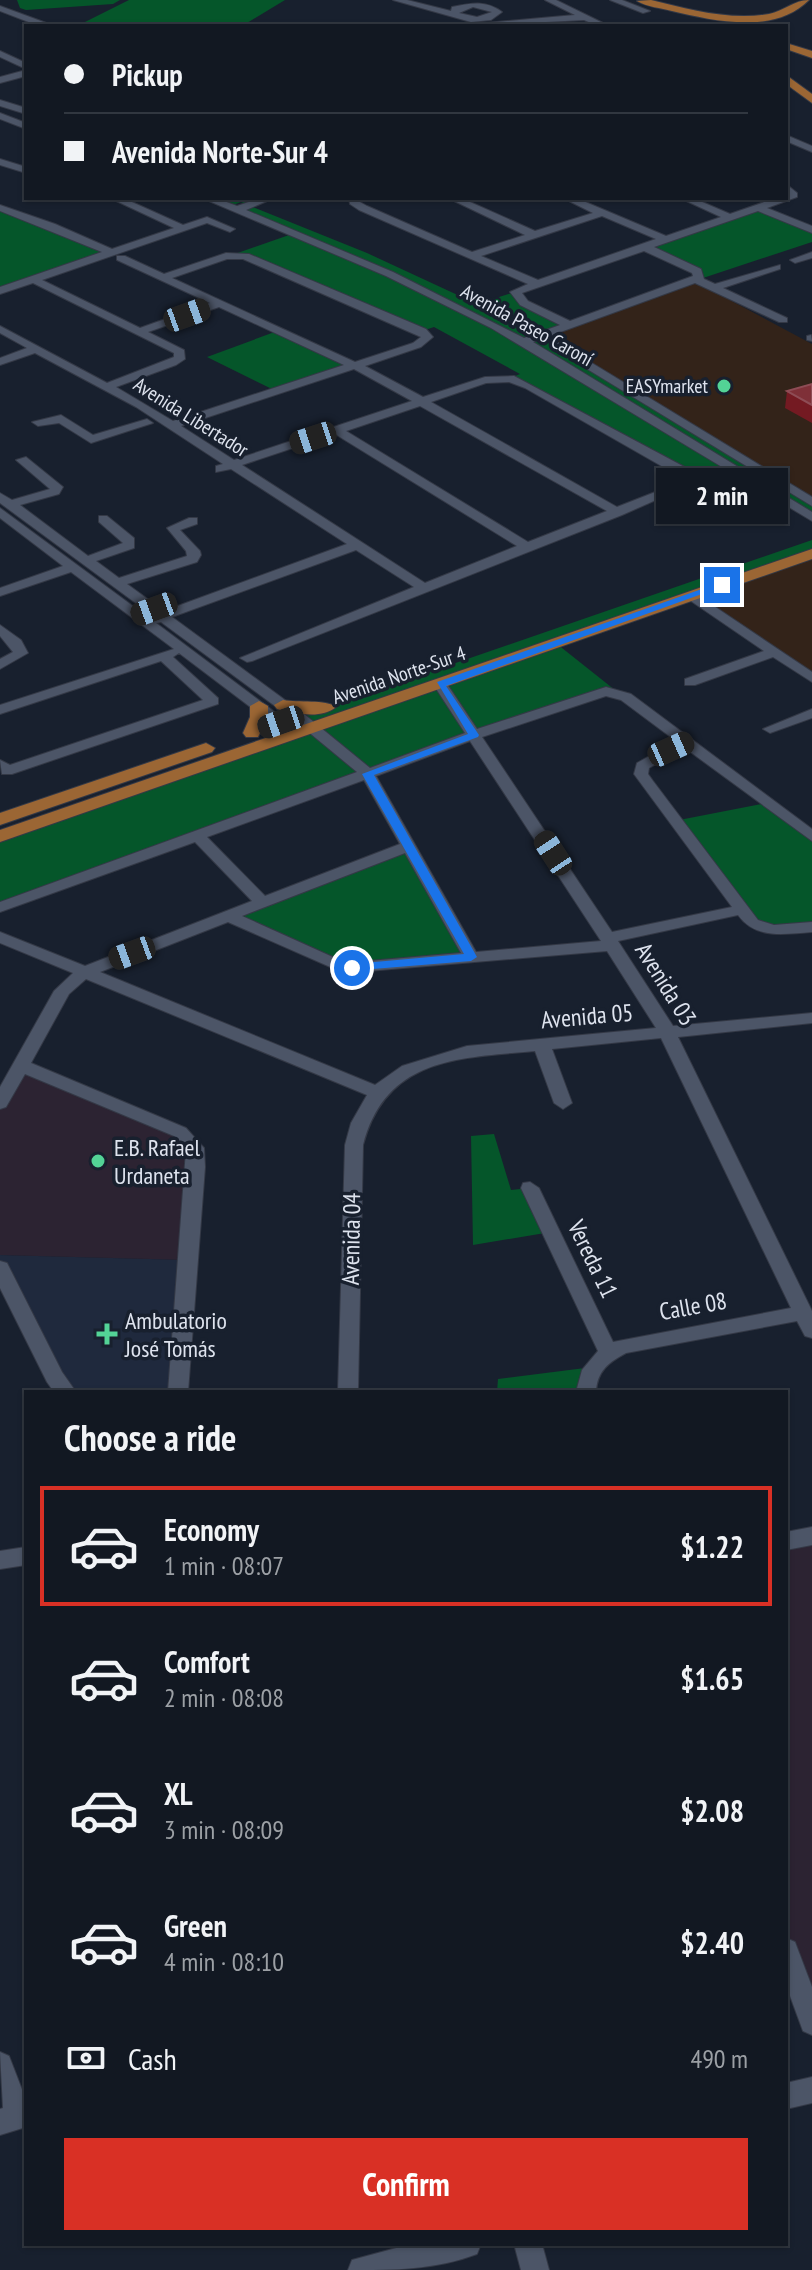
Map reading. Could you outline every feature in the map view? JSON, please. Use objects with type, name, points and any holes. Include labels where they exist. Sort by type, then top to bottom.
[{"type":"main road","points":[[643,4],[735,18],[783,13],[804,0]]},
{"type":"main road","points":[[643,4],[673,21]]},
{"type":"main road","points":[[643,4],[714,24]]},
{"type":"main road","points":[[790,48],[812,55]]},
{"type":"main road","points":[[788,80],[812,100]]},
{"type":"main road","name":"Avenida Norte-Sur 4","points":[[0,819],[252,733],[440,684],[693,596],[811,543]]},
{"type":"main road","name":"Avenida Norte-Sur 4","points":[[0,836],[294,721],[300,709],[327,707],[811,543]]},
{"type":"main road","points":[[252,733],[259,717],[259,706]]},
{"type":"street","points":[[397,0],[483,19],[497,8]]},
{"type":"street","points":[[418,0],[497,8]]},
{"type":"street","points":[[549,0],[601,24]]},
{"type":"street","points":[[614,0],[643,4]]},
{"type":"street","points":[[469,24],[456,15],[455,9],[473,5]]},
{"type":"street","points":[[0,10],[31,24]]},
{"type":"street","points":[[0,10],[40,24]]},
{"type":"street","points":[[501,24],[585,17]]},
{"type":"street","points":[[0,54],[24,65]]},
{"type":"street","points":[[0,80],[24,74]]},
{"type":"street","points":[[0,103],[24,110]]},
{"type":"street","points":[[0,116],[24,125]]},
{"type":"street","points":[[0,129],[24,135]]},
{"type":"street","points":[[788,137],[812,147]]},
{"type":"street","points":[[0,162],[24,169]]},
{"type":"street","points":[[119,200],[184,229]]},
{"type":"street","points":[[354,200],[363,208],[537,284]]},
{"type":"street","points":[[457,200],[534,235]]},
{"type":"street","points":[[573,200],[666,240]]},
{"type":"street","points":[[690,200],[732,218]]},
{"type":"street","points":[[570,325],[531,307],[515,294],[781,200]]},
{"type":"street","name":"Avenida Paseo Caroní","points":[[239,203],[392,264],[539,336],[621,383],[812,502]]},
{"type":"street","name":"Avenida Paseo Caroní","points":[[239,203],[523,342],[812,517]]},
{"type":"street","points":[[0,208],[42,222],[356,365],[618,512]]},
{"type":"street","points":[[759,208],[812,230]]},
{"type":"street","points":[[472,255],[602,213]]},
{"type":"street","points":[[0,291],[116,256],[207,220],[230,229]]},
{"type":"street","points":[[523,342],[697,280],[700,276],[697,271],[645,247]]},
{"type":"street","points":[[795,260],[812,255]]},
{"type":"street","points":[[164,277],[226,256],[245,256],[400,322],[427,337],[417,345],[172,425]]},
{"type":"street","points":[[714,288],[776,267]]},
{"type":"street","points":[[34,280],[175,348],[181,356],[172,363],[109,386]]},
{"type":"street","points":[[697,280],[783,320]]},
{"type":"street","points":[[141,331],[220,303]]},
{"type":"street","name":"Avenida Libertador","points":[[0,329],[220,469],[345,544]]},
{"type":"street","name":"Avenida Libertador","points":[[0,340],[27,348],[109,386],[233,464],[345,544]]},
{"type":"street","points":[[0,354],[27,348]]},
{"type":"street","points":[[0,362],[27,348]]},
{"type":"street","points":[[220,469],[491,379],[516,380],[692,478],[689,485],[247,658]]},
{"type":"street","points":[[38,422],[61,419],[91,439],[147,423]]},
{"type":"street","points":[[337,430],[527,547]]},
{"type":"street","points":[[4,504],[57,487],[22,460]]},
{"type":"street","points":[[4,504],[118,583],[184,649],[259,706],[294,721]]},
{"type":"street","points":[[4,504],[73,567],[200,643],[294,721],[368,774],[471,957]]},
{"type":"street","points":[[88,560],[129,545],[129,541],[103,519]]},
{"type":"street","points":[[118,583],[192,559],[194,550],[180,540],[173,528],[193,521]]},
{"type":"street","points":[[151,615],[345,544],[423,587]]},
{"type":"street","points":[[345,544],[409,594]]},
{"type":"street","points":[[0,592],[73,567]]},
{"type":"street","points":[[693,596],[812,678]]},
{"type":"street","points":[[0,629],[16,643],[21,653],[0,665]]},
{"type":"street","points":[[0,710],[200,643]]},
{"type":"street","points":[[690,682],[774,652]]},
{"type":"street","points":[[0,764],[7,771],[213,701],[163,656]]},
{"type":"street","name":"Avenida 03","points":[[440,684],[669,1032],[808,1322]]},
{"type":"street","points":[[0,907],[474,735],[606,691],[626,697],[812,836]]},
{"type":"street","points":[[770,729],[812,713]]},
{"type":"street","points":[[686,742],[647,761],[642,766],[641,774],[752,923],[763,929],[812,927]]},
{"type":"street","points":[[197,835],[262,903]]},
{"type":"street","points":[[0,1103],[62,991],[84,972],[409,846]]},
{"type":"street","points":[[228,916],[344,968],[611,941],[741,910]]},
{"type":"street","points":[[0,937],[376,1092]]},
{"type":"street","name":"Avenida 05","points":[[376,1092],[401,1074],[435,1059],[467,1052],[812,1018]]},
{"type":"street","points":[[541,1044],[563,1103]]},
{"type":"street","points":[[21,1066],[180,1132],[195,1148],[178,1390]]},
{"type":"street","name":"Avenida 04","points":[[348,1390],[354,1145],[360,1116],[376,1092]]},
{"type":"street","name":"Vereda 11","points":[[530,1188],[603,1357]]},
{"type":"street","points":[[0,1268],[54,1377],[64,1390]]},
{"type":"street","name":"Calle 08","points":[[603,1357],[639,1341],[808,1322]]},
{"type":"street","points":[[586,1390],[589,1373],[603,1357]]},
{"type":"street","points":[[788,1541],[812,1536]]},
{"type":"street","points":[[0,1560],[24,1556]]},
{"type":"street","points":[[788,1956],[812,2022]]},
{"type":"street","points":[[0,2065],[19,2117],[0,2122]]},
{"type":"street","points":[[788,2096],[812,2090]]},
{"type":"street","points":[[362,2270],[459,2246]]},
{"type":"street","points":[[529,2246],[535,2270]]},
{"type":"shaded area","points":[[694,281],[812,344],[812,502],[539,336]]},
{"type":"shaded area","points":[[812,554],[812,678],[693,596]]},
{"type":"shaded area","name":"E.B. Rafael Urdaneta","points":[[21,1066],[187,1136],[188,1260],[0,1255],[0,1103]]},
{"type":"shaded area","name":"Ambulatorio José Tomás","points":[[0,1255],[188,1260],[178,1390],[65,1390],[0,1268]]},
{"type":"shaded area","points":[[812,1536],[812,2022],[788,1956],[788,1541]]},
{"type":"green space","points":[[17,0],[120,0],[113,4],[26,10],[20,8]]},
{"type":"green space","points":[[129,0],[285,0],[245,24],[81,24]]},
{"type":"green space","points":[[212,200],[241,202],[228,207]]},
{"type":"green space","points":[[264,200],[250,206],[367,253],[477,304],[518,291],[515,294],[570,325],[540,337],[621,383],[812,502],[812,517],[732,468],[692,483],[510,378],[520,374],[434,327],[422,331],[262,261],[229,256],[292,234],[236,210],[247,205],[241,202]]},
{"type":"green space","points":[[0,208],[112,253],[0,291]]},
{"type":"green space","points":[[759,208],[812,230],[812,242],[694,281],[700,276],[645,247]]},
{"type":"green space","points":[[280,330],[356,365],[276,391],[207,357]]},
{"type":"green space","points":[[812,540],[812,554],[557,644],[620,694],[606,691],[0,907],[0,836],[312,728],[299,717]]},
{"type":"green space","points":[[767,803],[812,836],[812,927],[763,929],[674,821]]},
{"type":"green space","points":[[409,846],[471,957],[352,968],[228,916]]},
{"type":"green space","points":[[494,1134],[511,1190],[530,1188],[551,1232],[473,1245],[471,1136]]},
{"type":"green space","points":[[593,1367],[587,1390],[497,1390],[498,1379]]},
{"type":"building","points":[[812,384],[812,405],[787,391]]},
{"type":"place","name":"EASYmarket","points":[[724,386]]},
{"type":"place","name":"E.B. Rafael Urdaneta","points":[[98,1161]]},
{"type":"place","name":"Ambulatorio José Tomás","points":[[107,1334]]},
{"type":"route","points":[[352,968],[471,957],[368,774],[474,735],[440,684],[722,585]]}]
